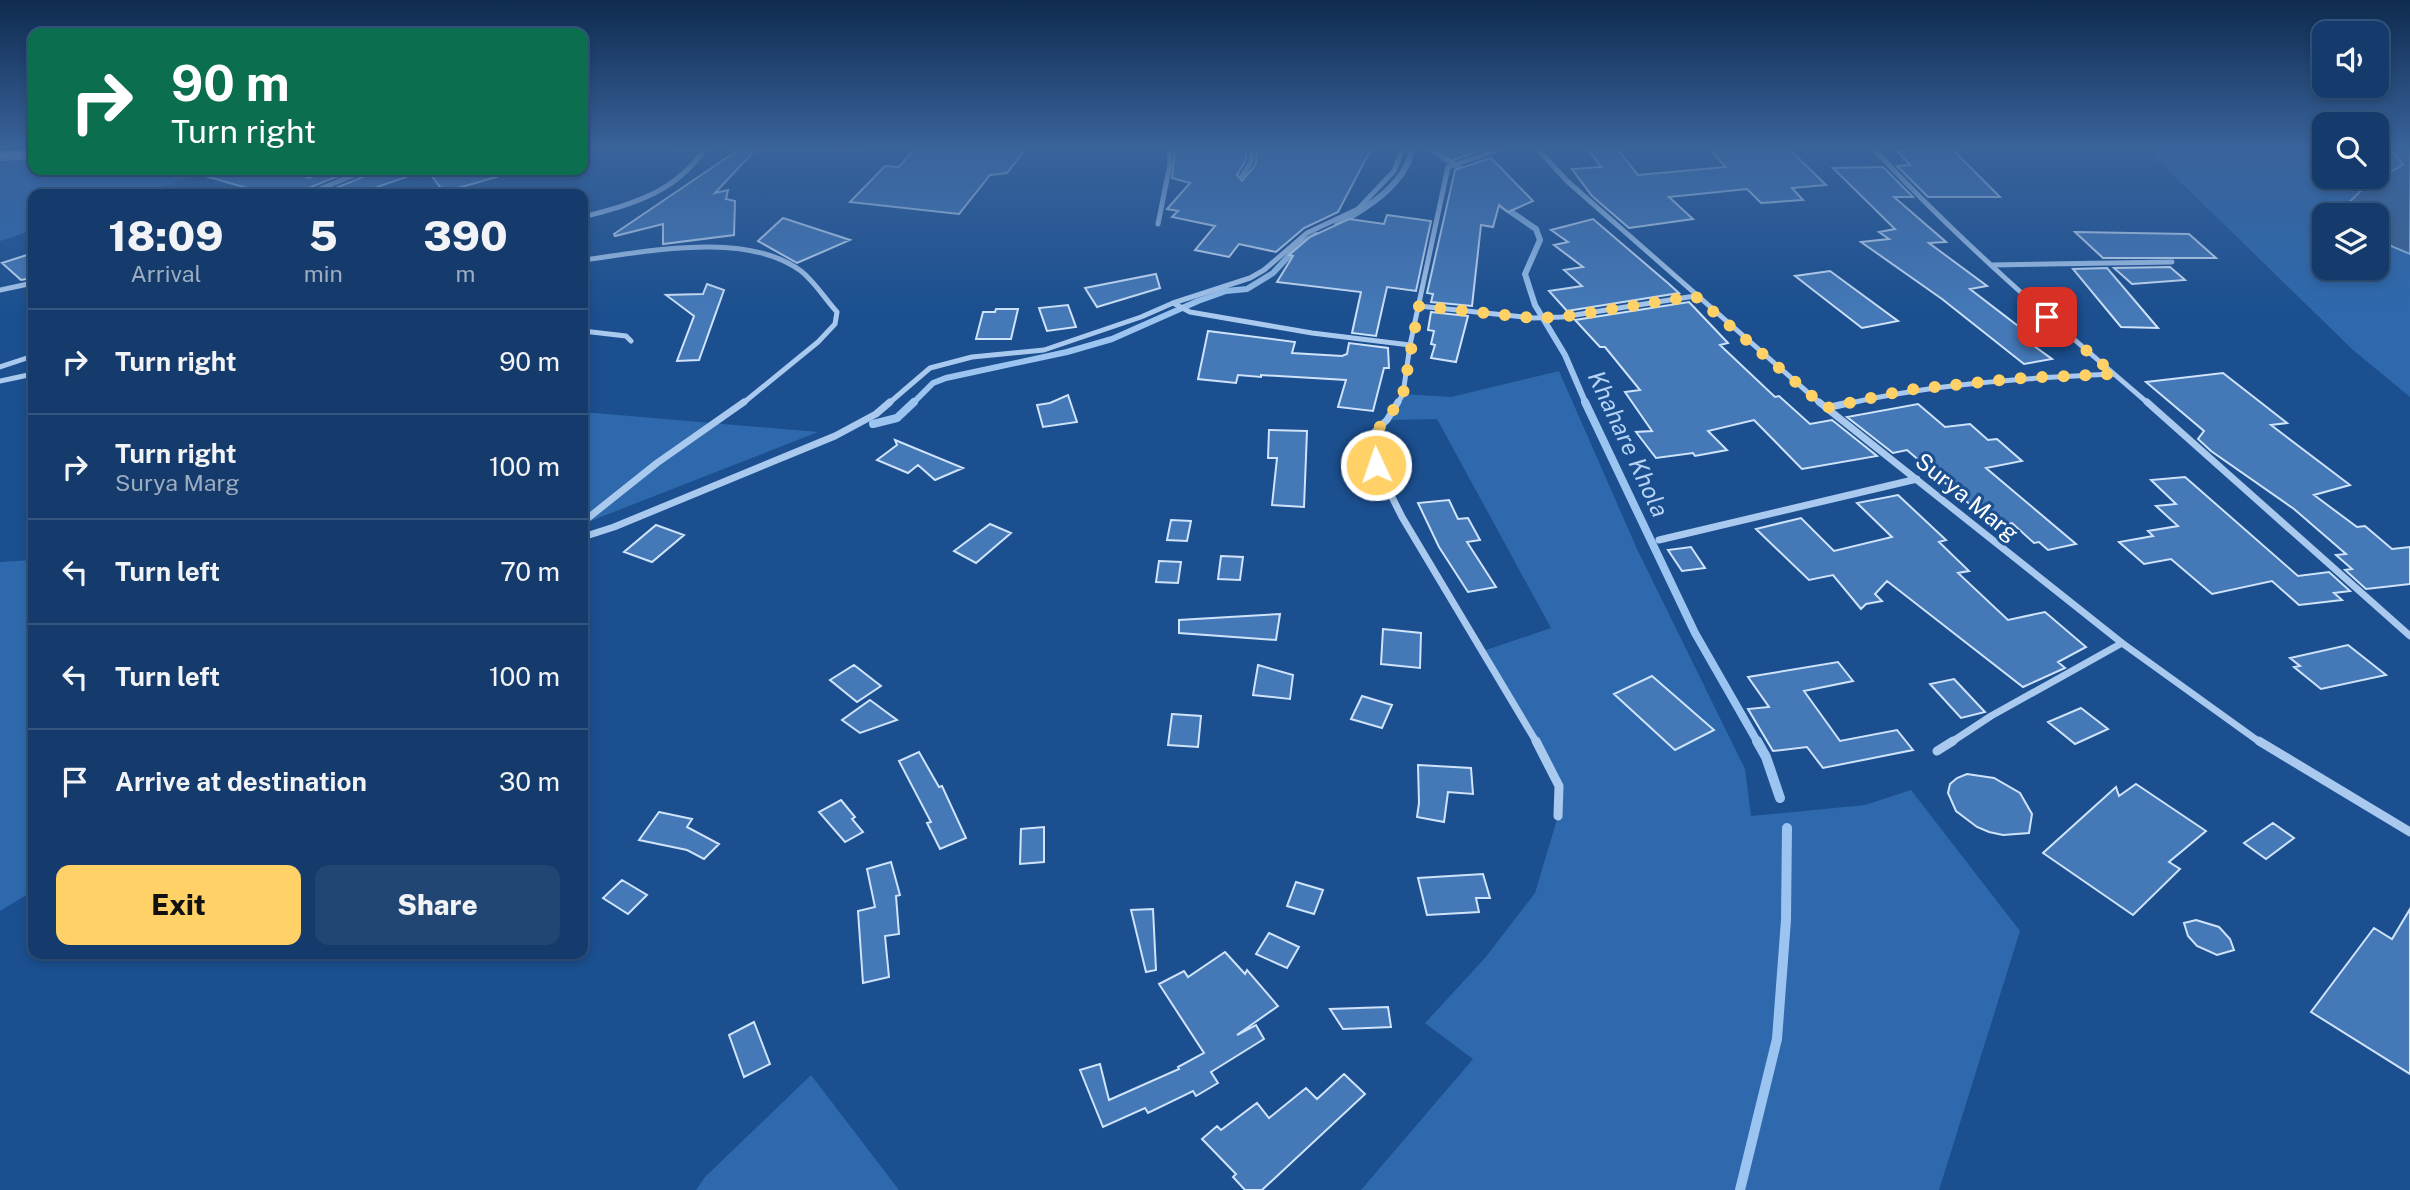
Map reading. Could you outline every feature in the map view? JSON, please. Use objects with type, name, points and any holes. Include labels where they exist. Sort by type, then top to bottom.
[{"type":"street","points":[[588,215],[635,202]]},
{"type":"street","points":[[1158,224],[1162,202]]},
{"type":"street","points":[[588,535],[835,436],[876,414],[930,368],[972,356],[1044,349],[1142,317],[1195,293],[1249,279],[1264,270],[1312,230],[1360,207],[1365,202]]},
{"type":"street","points":[[1441,202],[1410,345],[1403,394],[1387,420],[1370,436],[1376,465],[1402,517],[1550,764],[1559,786],[1558,817]]},
{"type":"street","name":"Surya Marg","points":[[1590,202],[1826,408],[2122,643],[2269,748],[2410,832]]},
{"type":"street","points":[[1922,202],[2410,636]]},
{"type":"street","points":[[588,259],[705,247],[744,250],[775,258],[800,270],[837,312],[835,324],[818,342],[751,397],[657,463],[588,519]]},
{"type":"street","points":[[1991,265],[2172,262]]},
{"type":"street","points":[[0,290],[28,284]]},
{"type":"street","points":[[1419,306],[1534,318],[1562,317],[1695,296]]},
{"type":"street","points":[[1175,304],[1190,312],[1312,333],[1410,345]]},
{"type":"street","points":[[588,332],[626,336],[631,341]]},
{"type":"street","points":[[0,367],[28,358]]},
{"type":"street","points":[[1826,408],[1906,390],[2022,378],[2114,374]]},
{"type":"street","points":[[0,381],[28,375]]},
{"type":"street","points":[[1659,540],[1917,480]]},
{"type":"street","points":[[1937,751],[1992,716],[2122,643]]},
{"type":"shaded area","points":[[0,202],[28,202],[28,232],[0,241]]},
{"type":"shaded area","points":[[2201,202],[2350,202],[2312,203],[2312,280],[2389,280],[2389,245],[2410,254],[2410,397],[2353,350]]},
{"type":"shaded area","points":[[2410,202],[2410,254],[2389,245],[2389,203],[2348,203]]},
{"type":"shaded area","points":[[1559,371],[1637,549],[1745,769],[1751,816],[1865,805],[1911,790],[2020,931],[1939,1190],[1361,1190],[1473,1059],[1425,1023],[1485,958],[1535,893],[1558,816],[1559,786],[1483,651],[1551,628],[1437,419],[1387,420],[1403,394],[1451,397]]},
{"type":"shaded area","points":[[588,412],[818,432],[588,522]]},
{"type":"shaded area","points":[[28,560],[28,894],[0,911],[0,562]]},
{"type":"shaded area","points":[[811,1075],[899,1190],[696,1190],[705,1177]]},
{"type":"building","points":[[662,202],[735,202],[734,235],[663,244],[663,224],[615,236],[614,234]]},
{"type":"building","points":[[850,202],[969,202],[959,214]]},
{"type":"building","points":[[1174,202],[1343,202],[1338,212],[1304,228],[1276,252],[1239,244],[1229,257],[1195,250],[1215,226],[1172,217],[1178,211],[1167,209]]},
{"type":"building","points":[[1448,202],[1532,202],[1508,212],[1499,205],[1493,227],[1481,225],[1472,306],[1431,302],[1433,294],[1427,293]]},
{"type":"building","points":[[1598,202],[1674,202],[1693,219],[1629,228]]},
{"type":"building","points":[[1867,202],[1899,202],[1946,242],[1929,243],[1987,286],[1970,289],[2035,339],[2027,341],[2052,359],[2024,364],[1942,299],[1861,242],[1889,239],[1879,232],[1895,229]]},
{"type":"building","points":[[1387,215],[1431,221],[1416,291],[1387,287],[1376,336],[1352,333],[1361,292],[1277,282],[1293,256],[1289,255],[1310,237],[1349,219],[1384,224]]},
{"type":"building","points":[[783,218],[850,240],[797,263],[758,241]]},
{"type":"building","points":[[1593,219],[1679,293],[1567,311],[1549,291],[1582,286],[1564,270],[1583,267],[1554,245],[1568,242],[1551,230]]},
{"type":"building","points":[[2075,232],[2189,234],[2216,258],[2103,258]]},
{"type":"building","points":[[28,255],[28,279],[21,280],[2,263]]},
{"type":"building","points":[[2170,267],[2185,280],[2132,284],[2114,268]]},
{"type":"building","points":[[2107,268],[2158,328],[2121,327],[2073,269]]},
{"type":"building","points":[[1830,271],[1898,321],[1862,328],[1795,276]]},
{"type":"building","points":[[1156,274],[1160,288],[1097,307],[1085,288]]},
{"type":"building","points":[[707,284],[724,290],[699,360],[677,361],[694,316],[666,295],[703,294]]},
{"type":"building","points":[[1689,302],[1728,343],[1720,345],[1775,397],[1779,396],[1810,424],[1832,420],[1877,456],[1802,469],[1754,420],[1708,431],[1727,450],[1695,456],[1693,453],[1656,458],[1636,432],[1652,431],[1625,392],[1640,390],[1605,347],[1600,347],[1575,320]]},
{"type":"building","points":[[1068,305],[1076,327],[1047,331],[1039,308]]},
{"type":"building","points":[[996,309],[1018,309],[1011,339],[976,339],[983,312],[995,312]]},
{"type":"building","points":[[1431,312],[1468,316],[1456,362],[1431,358],[1435,345],[1431,344],[1434,331],[1428,330]]},
{"type":"building","points":[[1208,331],[1295,342],[1292,353],[1342,356],[1347,354],[1349,343],[1388,348],[1389,368],[1384,368],[1373,411],[1338,407],[1346,380],[1261,375],[1238,375],[1236,383],[1198,379]]},
{"type":"building","points":[[2223,373],[2287,423],[2271,425],[2350,485],[2314,495],[2357,527],[2365,526],[2392,549],[2410,547],[2410,584],[2366,589],[2345,570],[2352,569],[2336,555],[2346,554],[2294,509],[2211,451],[2198,439],[2204,431],[2146,382]]},
{"type":"building","points":[[1068,395],[1077,422],[1043,427],[1037,405]]},
{"type":"building","points":[[1918,404],[1945,427],[1970,424],[1988,440],[1997,439],[2022,461],[1986,468],[2076,544],[2048,550],[2039,542],[2034,543],[2012,523],[1996,527],[1907,450],[1893,453],[1847,417]]},
{"type":"building","points":[[1269,430],[1307,431],[1304,507],[1272,505],[1277,458],[1268,458]]},
{"type":"building","points":[[895,440],[963,468],[935,480],[918,465],[908,473],[877,460],[897,445]]},
{"type":"building","points":[[2185,477],[2298,576],[2329,572],[2350,591],[2334,593],[2342,600],[2299,605],[2272,581],[2212,594],[2171,559],[2144,564],[2119,542],[2153,536],[2148,531],[2178,526],[2156,506],[2176,504],[2151,480]]},
{"type":"building","points":[[1898,495],[1946,540],[1939,542],[1969,571],[1958,573],[2008,620],[2045,612],[2086,647],[2058,662],[2065,668],[2023,687],[1887,581],[1875,594],[1882,601],[1866,604],[1861,609],[1833,575],[1809,580],[1756,529],[1801,518],[1834,551],[1892,537],[1857,503]]},
{"type":"building","points":[[1449,500],[1458,519],[1468,518],[1480,540],[1467,542],[1496,587],[1468,592],[1439,547],[1418,503]]},
{"type":"building","points":[[1171,520],[1191,521],[1187,541],[1167,540]]},
{"type":"building","points":[[990,524],[1011,533],[976,563],[954,551]]},
{"type":"building","points":[[656,525],[684,535],[652,562],[624,552]]},
{"type":"building","points":[[1691,547],[1705,568],[1682,571],[1668,550]]},
{"type":"building","points":[[1221,556],[1243,557],[1240,580],[1218,579]]},
{"type":"building","points":[[1159,561],[1181,562],[1178,583],[1156,582]]},
{"type":"building","points":[[1280,614],[1276,640],[1179,633],[1179,620]]},
{"type":"building","points":[[1383,629],[1421,633],[1420,668],[1381,664]]},
{"type":"building","points":[[2348,645],[2386,675],[2321,689],[2294,667],[2300,666],[2290,658]]},
{"type":"building","points":[[1838,662],[1853,681],[1804,691],[1840,741],[1897,730],[1913,750],[1823,768],[1807,747],[1773,751],[1748,709],[1769,707],[1748,677]]},
{"type":"building","points":[[854,665],[881,686],[857,702],[830,680]]},
{"type":"building","points":[[1258,665],[1293,675],[1290,699],[1253,695]]},
{"type":"building","points":[[1652,676],[1714,730],[1675,750],[1614,694]]},
{"type":"building","points":[[1954,679],[1985,712],[1961,718],[1930,684]]},
{"type":"building","points":[[1362,696],[1392,705],[1382,728],[1351,719]]},
{"type":"building","points":[[870,700],[897,720],[860,733],[842,720]]},
{"type":"building","points":[[2081,708],[2108,729],[2075,744],[2048,722]]},
{"type":"building","points":[[1172,714],[1201,716],[1198,747],[1168,745]]},
{"type":"building","points":[[919,752],[939,787],[942,786],[966,838],[940,849],[927,823],[931,822],[899,761]]},
{"type":"building","points":[[1418,765],[1471,768],[1473,794],[1448,792],[1444,822],[1417,817]]},
{"type":"building","points":[[1967,774],[1994,778],[2020,793],[2032,814],[2029,833],[2003,835],[1989,832],[1977,827],[1956,811],[1948,793],[1950,784]]},
{"type":"building","points":[[2136,784],[2206,831],[2169,862],[2180,869],[2133,915],[2043,853],[2116,787],[2119,796]]},
{"type":"building","points":[[841,800],[863,832],[845,842],[819,812]]},
{"type":"building","points":[[659,812],[692,819],[687,827],[719,844],[704,859],[687,850],[639,840]]},
{"type":"building","points":[[2273,823],[2294,838],[2266,859],[2244,843]]},
{"type":"building","points":[[1044,827],[1044,862],[1020,864],[1021,829]]},
{"type":"building","points":[[891,862],[900,895],[896,896],[899,934],[885,936],[889,977],[863,983],[858,911],[875,907],[867,869]]},
{"type":"building","points":[[1483,874],[1490,898],[1476,898],[1479,912],[1427,915],[1418,878]]},
{"type":"building","points":[[622,880],[647,895],[628,914],[603,898]]},
{"type":"building","points":[[1296,882],[1323,890],[1314,914],[1287,906]]},
{"type":"building","points":[[1153,909],[1156,970],[1146,972],[1131,910]]},
{"type":"building","points":[[2410,909],[2410,1074],[2311,1012],[2374,928],[2392,939]]},
{"type":"building","points":[[2196,920],[2219,927],[2230,939],[2234,950],[2217,955],[2197,946],[2188,936],[2184,923]]},
{"type":"building","points":[[1269,933],[1299,947],[1287,968],[1256,954]]},
{"type":"building","points":[[1225,952],[1245,974],[1247,970],[1278,1006],[1237,1035],[1256,1025],[1264,1039],[1211,1072],[1218,1083],[1196,1096],[1193,1091],[1148,1113],[1145,1108],[1103,1127],[1080,1070],[1100,1064],[1109,1100],[1179,1069],[1178,1067],[1204,1053],[1159,984],[1184,971],[1188,977]]},
{"type":"building","points":[[1388,1007],[1391,1027],[1343,1029],[1330,1009]]},
{"type":"building","points":[[754,1022],[770,1064],[744,1077],[729,1035]]},
{"type":"building","points":[[1344,1074],[1365,1094],[1262,1190],[1245,1190],[1233,1177],[1236,1174],[1202,1139],[1217,1126],[1221,1130],[1257,1103],[1269,1118],[1306,1088],[1317,1099]]},
{"type":"waterway","points":[[1337,225],[1374,202]]},
{"type":"waterway","name":"Khahare Khola","points":[[1501,205],[1536,229],[1540,240],[1525,274],[1535,305],[1565,355],[1586,404]]},
{"type":"waterway","points":[[914,402],[933,383],[946,378],[1067,352],[1112,339],[1198,301],[1226,291],[1247,289],[1273,273],[1299,245],[1316,235]]},
{"type":"waterway","points":[[873,424],[897,418],[914,402]]},
{"type":"waterway","name":"Khahare Khola","points":[[1585,402],[1695,633],[1758,743]]},
{"type":"waterway","name":"Khahare Khola","points":[[1757,741],[1766,757],[1780,798]]},
{"type":"waterway","points":[[1740,1190],[1777,1039],[1786,920],[1787,828]]},
{"type":"route","points":[[1376,465],[1370,436],[1387,420],[1403,394],[1419,306],[1534,318],[1562,317],[1695,296],[1826,408],[1906,390],[2022,378],[2114,374],[2047,317]]}]
